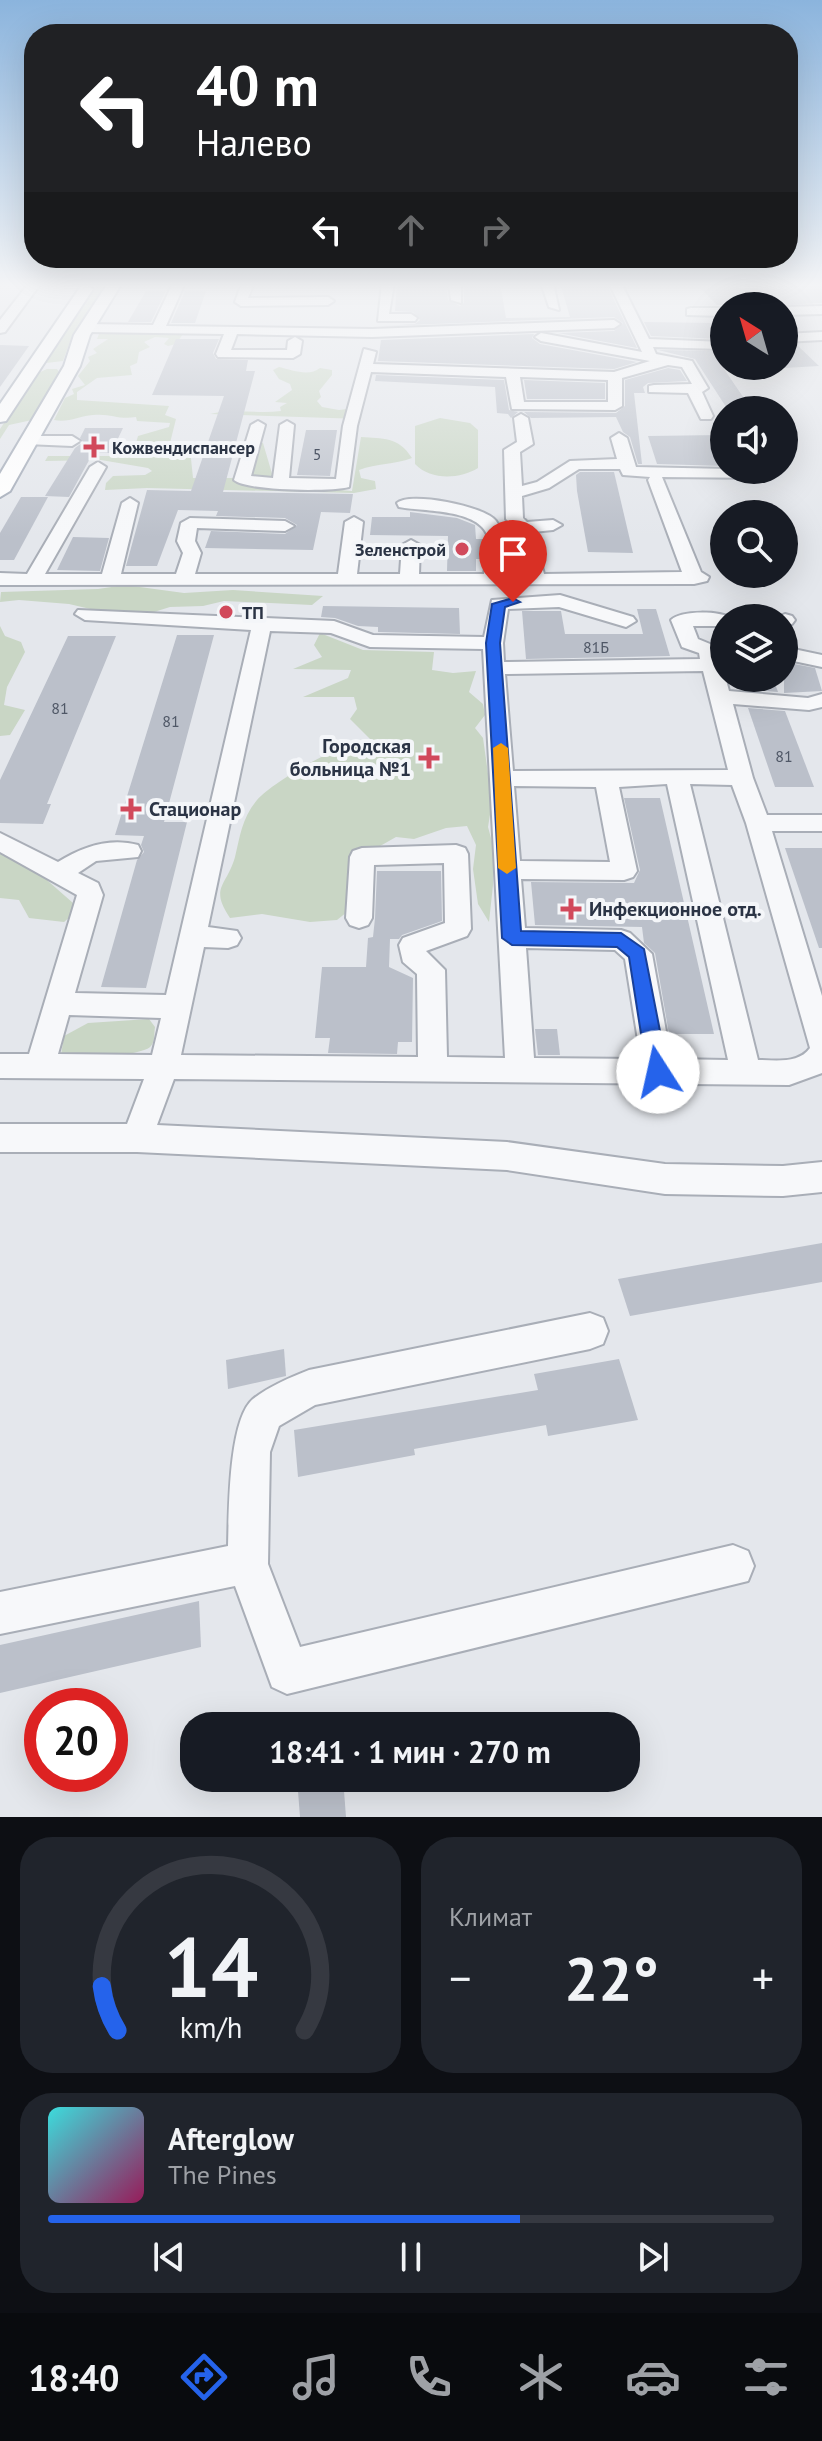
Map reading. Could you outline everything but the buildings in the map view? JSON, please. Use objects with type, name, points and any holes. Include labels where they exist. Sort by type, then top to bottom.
[{"type":"main road","points":[[0,417],[34,368]]},
{"type":"main road","points":[[1,486],[31,441],[71,368]]},
{"type":"lane","points":[[258,425],[242,480],[343,484],[350,426],[367,368],[615,376],[643,368]]},
{"type":"lane","points":[[654,389],[701,388],[689,368]]},
{"type":"lane","points":[[512,372],[517,406],[615,406],[615,376]]},
{"type":"lane","points":[[693,388],[706,416]]},
{"type":"lane","points":[[521,418],[525,444],[512,450],[515,519],[523,527],[536,580]]},
{"type":"lane","points":[[280,483],[287,425]]},
{"type":"lane","points":[[619,438],[630,458],[629,472],[710,473]]},
{"type":"lane","points":[[31,441],[72,441]]},
{"type":"lane","points":[[515,493],[543,485],[576,464],[630,458]]},
{"type":"lane","points":[[33,579],[98,467]]},
{"type":"lane","points":[[0,579],[697,578],[656,480]]},
{"type":"lane","points":[[110,579],[130,503]]},
{"type":"lane","points":[[405,503],[459,509],[487,521],[498,541],[492,580]]},
{"type":"lane","points":[[347,579],[354,522]]},
{"type":"lane","points":[[184,579],[192,553],[186,541],[190,523],[285,526]]},
{"type":"lane","points":[[523,527],[553,525]]},
{"type":"lane","points":[[409,580],[411,545]]},
{"type":"lane","points":[[520,1070],[493,643],[499,604],[583,610],[626,621]]},
{"type":"lane","points":[[85,614],[334,627],[370,641],[493,643]]},
{"type":"lane","points":[[710,620],[681,620],[689,643],[710,654]]},
{"type":"lane","points":[[137,1138],[164,1067],[262,625]]},
{"type":"lane","points":[[495,668],[710,656]]},
{"type":"lane","points":[[798,656],[821,661]]},
{"type":"lane","points":[[721,692],[741,778],[816,1002],[822,1044]]},
{"type":"lane","points":[[722,697],[818,705]]},
{"type":"lane","points":[[677,776],[746,1073]]},
{"type":"lane","points":[[503,778],[741,778]]},
{"type":"lane","points":[[507,870],[624,871],[606,780]]},
{"type":"lane","points":[[758,823],[822,823]]},
{"type":"lane","points":[[0,841],[89,890],[90,895],[40,1066]]},
{"type":"lane","points":[[59,873],[91,853],[129,851]]},
{"type":"lane","points":[[359,918],[362,857],[456,854],[458,929],[412,945],[413,955],[431,970],[433,1068]]},
{"type":"lane","points":[[194,936],[228,938]]},
{"type":"lane","points":[[512,938],[621,940],[638,954],[658,1072]]},
{"type":"lane","points":[[58,1004],[177,1007]]},
{"type":"lane","points":[[0,1066],[789,1073],[816,1063],[822,1054]]},
{"type":"lane","points":[[0,1138],[137,1138],[507,1156],[665,1179],[783,1181],[822,1177]]},
{"type":"lane","points":[[590,1331],[309,1388],[264,1414],[251,1452],[248,1564],[287,1672],[733,1566]]},
{"type":"lane","points":[[0,1613],[199,1571],[248,1564]]},
{"type":"green space","points":[[85,368],[130,368],[132,375],[97,378],[77,392],[77,400],[169,406],[165,415],[176,419],[170,443],[190,449],[193,478],[248,478],[239,453],[249,439],[263,443],[273,477],[314,488],[352,491],[361,437],[396,442],[412,458],[359,470],[361,478],[375,481],[376,489],[354,493],[147,488],[105,490],[106,483],[113,476],[145,475],[152,471],[101,460],[45,461],[48,456],[119,456],[122,446],[136,443],[138,436],[169,427],[170,423],[105,415],[54,420],[65,398],[74,394],[72,389],[85,385],[78,376]]},
{"type":"green space","points":[[57,369],[61,375],[32,420],[9,425],[0,439],[0,429],[38,373]]},
{"type":"green space","points":[[273,370],[332,370],[332,375],[319,391],[321,397],[317,401],[322,407],[339,410],[362,407],[361,419],[210,414],[281,411],[280,407],[287,403],[275,402],[292,390],[290,384],[279,379]]},
{"type":"green space","points":[[440,418],[470,423],[478,430],[478,468],[454,476],[437,476],[415,464],[415,426]]},
{"type":"green space","points":[[125,585],[184,593],[233,590],[323,596],[312,605],[224,601],[203,606],[170,607],[154,612],[99,611],[69,604],[19,600],[0,602],[1,592],[98,589]]},
{"type":"green space","points":[[0,626],[5,636],[21,642],[25,652],[7,687],[4,705],[25,710],[10,735],[0,736]]},
{"type":"green space","points":[[320,633],[363,650],[434,652],[432,670],[453,673],[476,671],[469,692],[483,704],[485,715],[475,728],[483,738],[492,802],[488,827],[494,849],[489,922],[478,904],[473,869],[476,845],[467,826],[446,828],[414,839],[396,837],[359,858],[347,912],[337,920],[310,922],[262,914],[230,918],[224,908],[220,893],[232,867],[245,820],[257,800],[310,763],[358,741],[370,739],[350,719],[357,709],[354,697],[303,697],[348,678],[351,670],[293,669],[322,657],[314,645]]},
{"type":"green space","points":[[0,847],[24,860],[73,903],[71,916],[64,922],[29,918],[19,900],[0,898]]},
{"type":"green space","points":[[149,1019],[155,1027],[154,1037],[151,1046],[145,1050],[108,1056],[61,1055],[64,1036],[88,1023]]},
{"type":"slow traffic","points":[[501,748],[507,868]]},
{"type":"place","name":"Кожвендиспансер","points":[[94,447]]},
{"type":"place","name":"Зеленстрой","points":[[462,549]]},
{"type":"place","name":"ТП","points":[[226,612]]},
{"type":"place","name":"Городская больница №1","points":[[429,758]]},
{"type":"place","name":"Стационар","points":[[131,809]]},
{"type":"place","name":"Инфекционное отд.","points":[[571,909]]},
{"type":"route","points":[[513,602],[499,604],[493,643],[512,938],[621,940],[638,954],[658,1072]]}]
